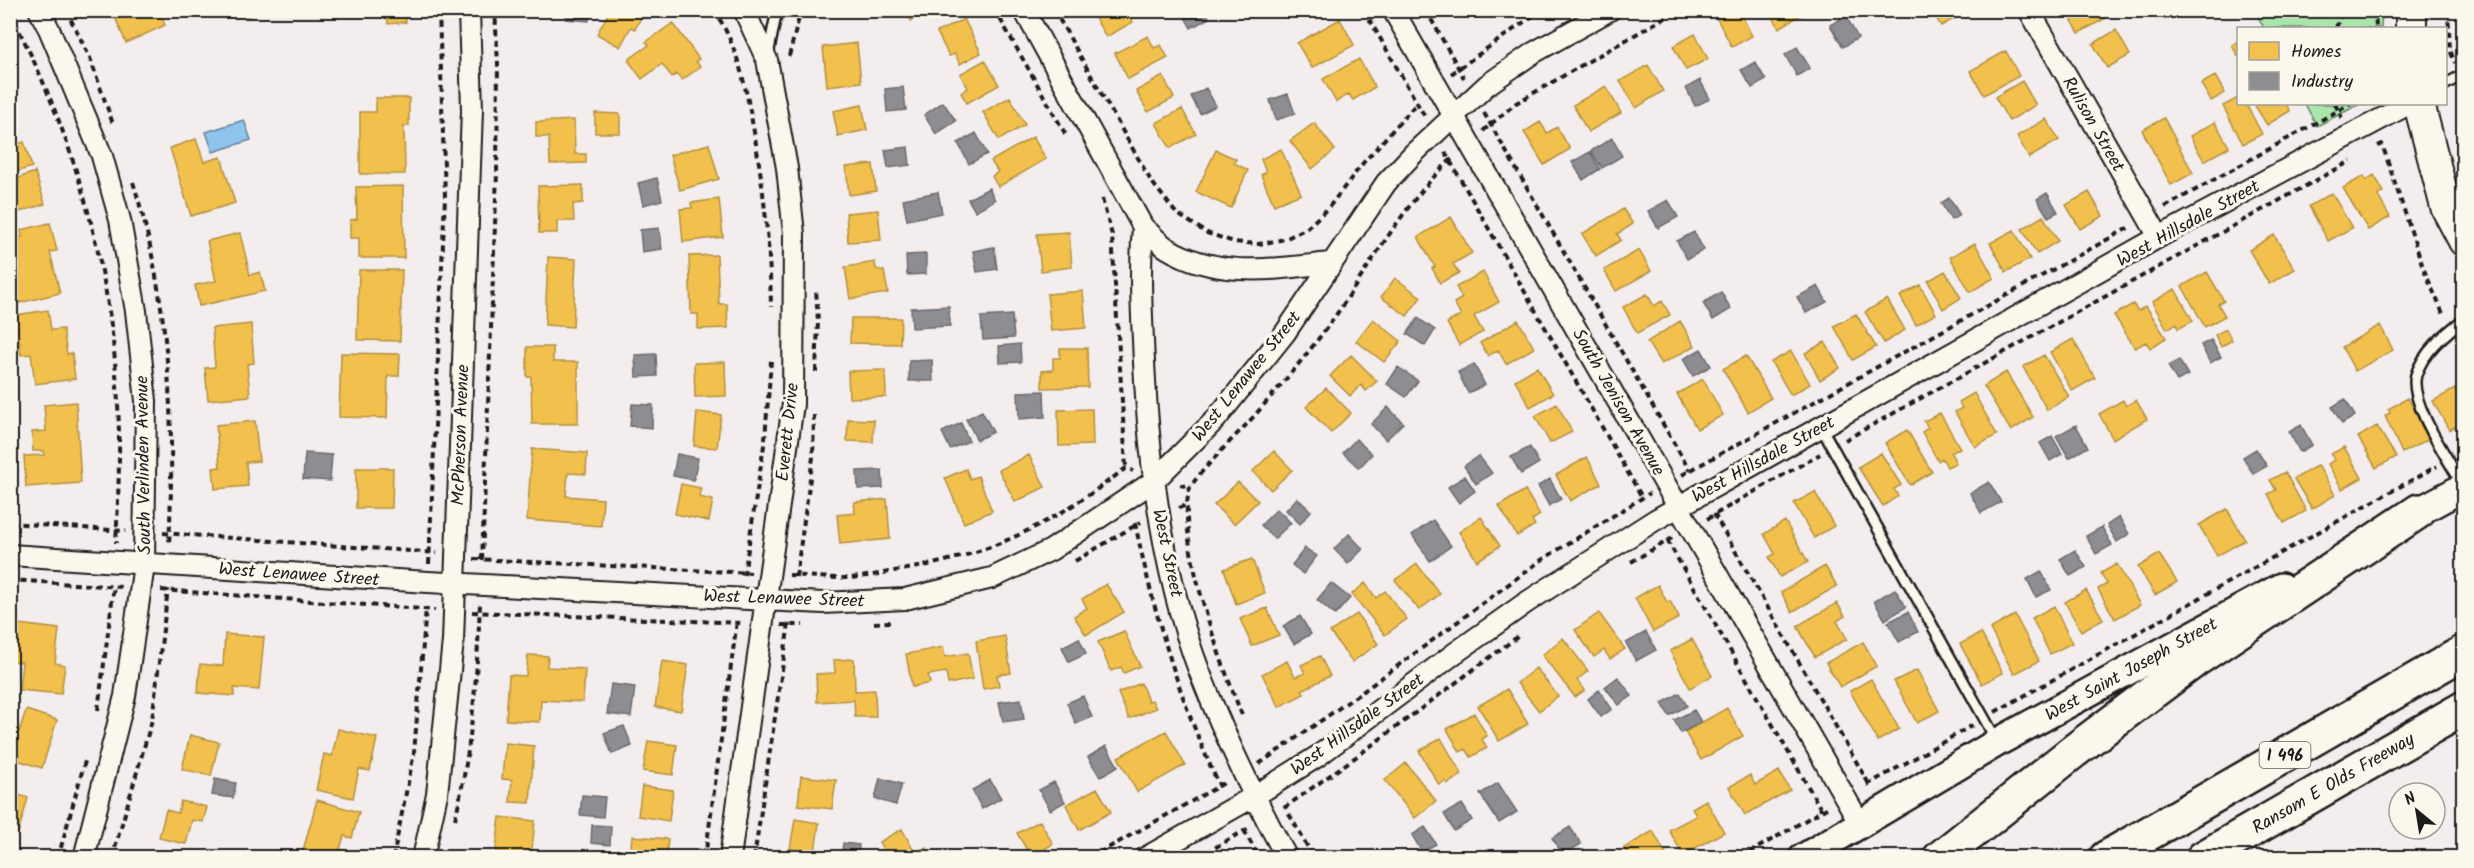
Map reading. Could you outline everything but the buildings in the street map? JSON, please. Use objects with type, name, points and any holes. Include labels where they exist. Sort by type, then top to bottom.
[{"type":"highway","points":[[1940,858],[2074,751],[2211,649],[2419,511]]},
{"type":"highway","name":"I 496","points":[[2106,858],[2463,652]]},
{"type":"highway","name":"Ransom E Olds Freeway","points":[[2203,858],[2463,708]]},
{"type":"main road","points":[[2411,10],[2411,27]]},
{"type":"main road","points":[[2419,105],[2446,207],[2463,242]]},
{"type":"main road","name":"West Saint Joseph Street","points":[[1803,858],[1998,742],[2463,487]]},
{"type":"street","name":"South Verlinden Avenue","points":[[39,10],[102,156],[120,220],[136,311],[146,401],[144,565],[125,696],[84,858]]},
{"type":"street","name":"McPherson Avenue","points":[[423,858],[437,794],[453,641],[471,122],[469,10]]},
{"type":"street","name":"Everett Drive","points":[[730,858],[793,404],[794,234],[787,168],[767,60],[744,10]]},
{"type":"street","points":[[1024,10],[1143,227],[1166,248],[1195,261],[1226,268],[1258,271],[1330,263]]},
{"type":"street","name":"South Jenison Avenue","points":[[1393,10],[1861,825]]},
{"type":"street","name":"West Lenawee Street","points":[[10,555],[428,582],[767,598],[823,603],[905,599],[992,578],[1051,550],[1155,481],[1216,419],[1285,333],[1386,183],[1434,134],[1475,97],[1533,53],[1610,10]]},
{"type":"street","name":"Rulison Street","points":[[2029,10],[2160,237]]},
{"type":"street","name":"West Hillsdale Street","points":[[1145,858],[1253,797],[1318,756],[1527,602],[1655,520],[2160,237],[2407,105]]},
{"type":"street","name":"West Street","points":[[1143,227],[1139,267],[1147,412],[1159,516],[1182,615],[1200,672],[1253,797],[1287,858]]},
{"type":"lane","points":[[767,60],[777,10]]},
{"type":"lane","points":[[2447,83],[2462,75]]},
{"type":"lane","points":[[2463,319],[2431,349],[2420,364],[2415,376],[2414,387],[2420,404],[2463,487]]},
{"type":"lane","points":[[1821,427],[1998,742]]},
{"type":"path","points":[[393,858],[414,753],[428,582],[445,196],[439,10]]},
{"type":"path","points":[[453,826],[461,794],[478,667],[497,173],[498,64],[495,10]]},
{"type":"path","points":[[714,10],[724,25],[744,74],[761,174],[771,269],[771,312]]},
{"type":"path","points":[[1054,10],[1151,181],[1176,213],[1207,233],[1234,242],[1260,244],[1285,239],[1307,228],[1329,207],[1363,163],[1417,103],[1459,69],[1541,10]]},
{"type":"path","points":[[1364,10],[1822,811]]},
{"type":"path","points":[[1425,10],[1869,784]]},
{"type":"path","points":[[1244,721],[1227,678],[1202,599],[1187,527],[1191,487],[1279,388],[1334,318],[1408,209],[1450,161],[1516,103],[1678,10]]},
{"type":"path","points":[[2336,27],[2342,10]]},
{"type":"path","points":[[2375,10],[2376,27]]},
{"type":"path","points":[[2448,10],[2450,50],[2462,75]]},
{"type":"path","points":[[10,13],[37,63],[79,177],[103,277],[116,373],[119,465],[116,562],[97,717]]},
{"type":"path","points":[[2371,150],[2382,144],[2437,305],[2463,350]]},
{"type":"path","points":[[1628,564],[1832,447],[2361,155]]},
{"type":"path","points":[[705,858],[765,439],[771,356]]},
{"type":"path","points":[[1740,858],[1984,718],[2448,459]]},
{"type":"path","points":[[10,523],[429,552],[482,560],[846,578],[935,565],[986,550],[1045,522],[1090,495],[1126,468],[1155,481],[1191,487]]},
{"type":"path","points":[[1197,858],[1285,807],[1365,752],[1521,634]]},
{"type":"path","points":[[58,858],[88,750]]},
{"type":"path","points":[[1257,752],[1314,858]]},
{"type":"green space","points":[[2255,11],[2382,11],[2381,27],[2263,27]]},
{"type":"green space","points":[[2306,105],[2358,105],[2317,126]]},
{"type":"water","points":[[244,120],[251,140],[213,152],[206,132]]}]
